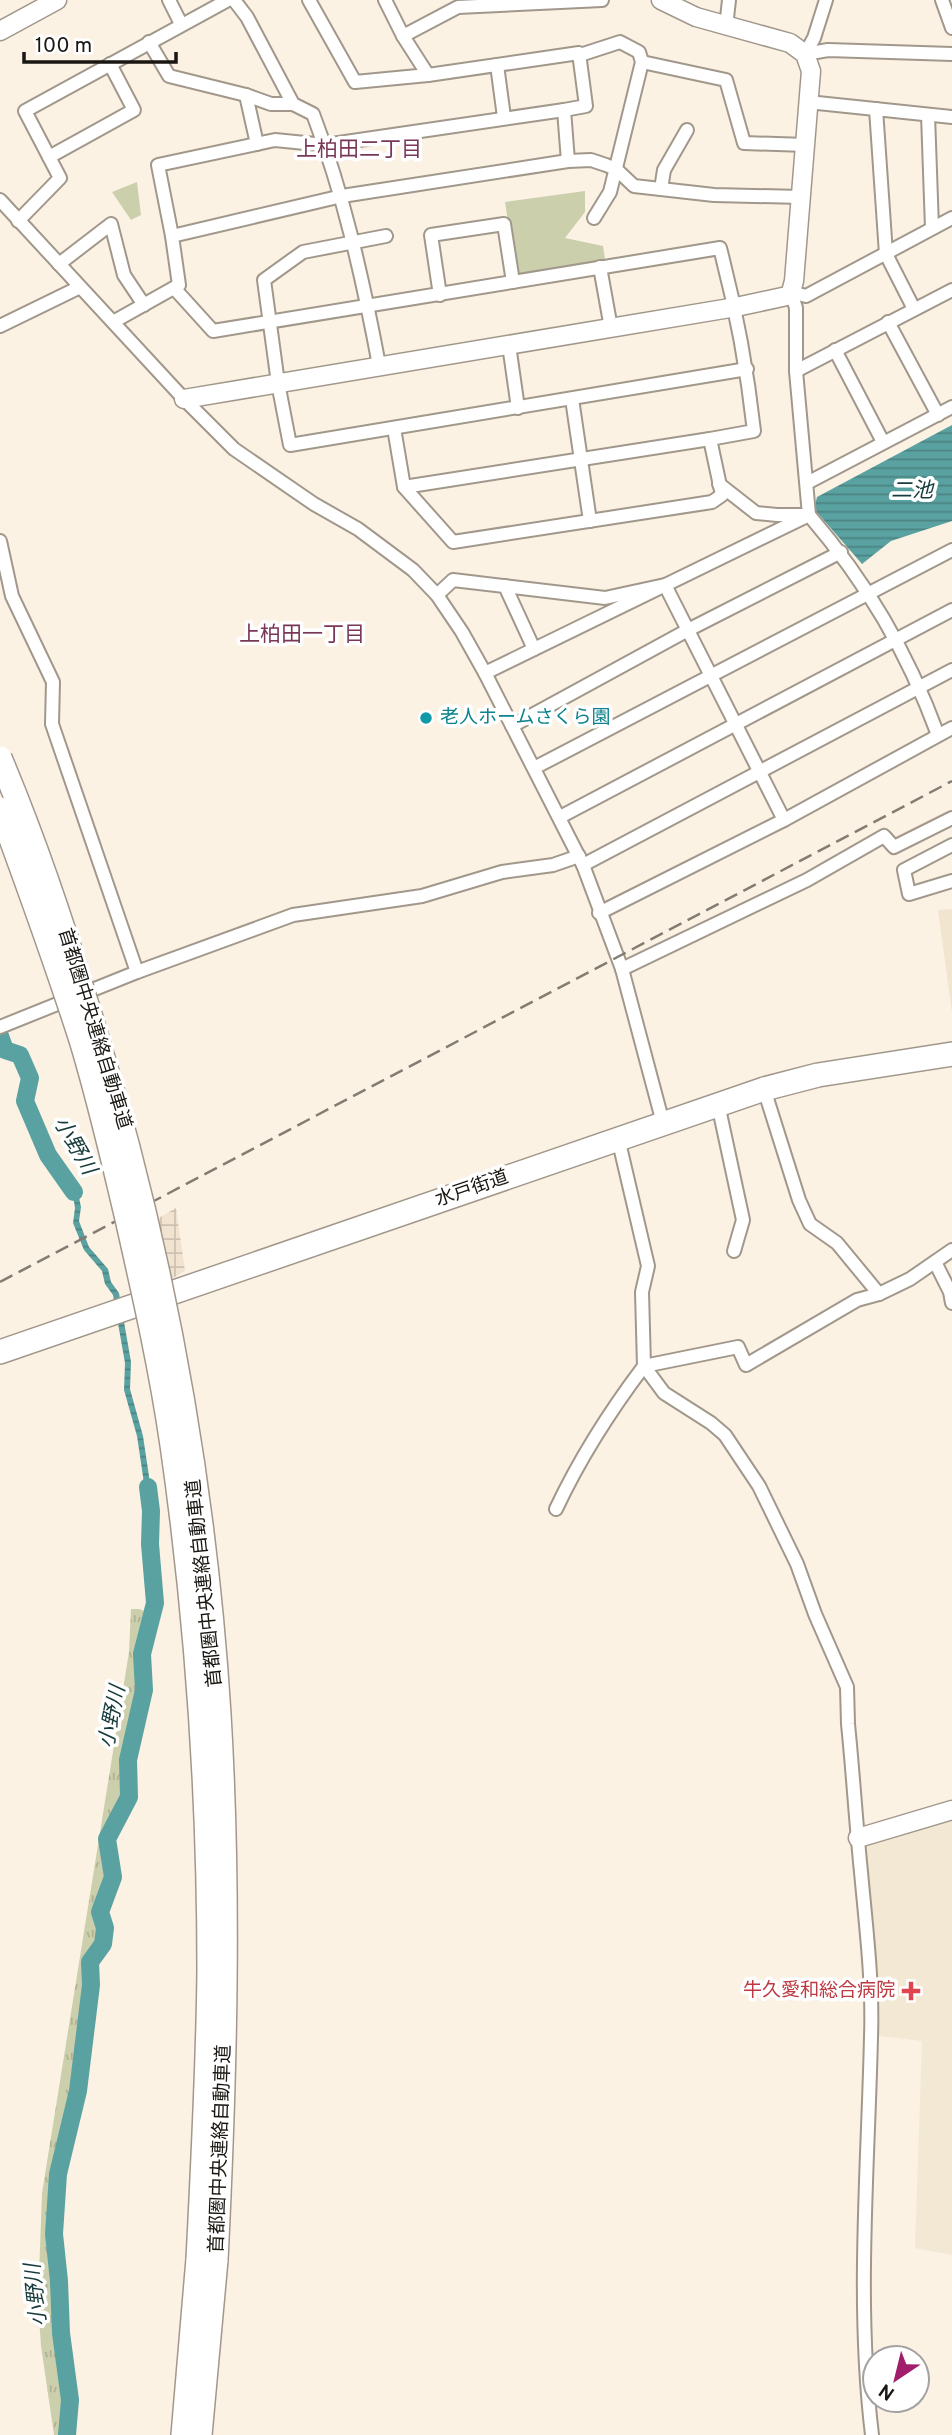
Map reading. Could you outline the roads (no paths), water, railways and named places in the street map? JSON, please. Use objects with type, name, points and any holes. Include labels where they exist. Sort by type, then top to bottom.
[{"type":"highway","name":"首都圏中央連絡自動車道","points":[[0,758],[58,909],[123,1125],[158,1276],[183,1405],[205,1552],[218,1701],[224,1831],[227,1969],[224,2106],[207,2260],[183,2435]]},
{"type":"highway","name":"首都圏中央連絡自動車道","points":[[0,809],[39,915],[85,1055],[114,1165],[140,1276],[172,1441],[192,1603],[206,1815],[209,1969],[207,2260],[200,2435]]},
{"type":"highway","name":"水戸街道","points":[[0,1352],[764,1089],[818,1075],[952,1054]]},
{"type":"street","points":[[0,31],[57,0]]},
{"type":"street","points":[[169,0],[181,24]]},
{"type":"street","points":[[19,221],[60,178],[24,111],[228,0]]},
{"type":"street","points":[[234,0],[247,17],[293,104]]},
{"type":"street","points":[[309,0],[355,82],[428,75],[576,52],[580,55],[620,42],[639,52],[642,62],[610,192],[594,218]]},
{"type":"street","points":[[385,0],[403,36],[428,75]]},
{"type":"street","points":[[403,36],[456,3],[602,0]]},
{"type":"street","points":[[661,0],[696,17],[790,43],[805,54],[811,71],[802,197],[791,292],[796,308],[796,371],[809,515],[841,552],[870,594],[920,687],[938,736]]},
{"type":"street","points":[[726,27],[729,0]]},
{"type":"street","points":[[805,54],[814,37],[826,0]]},
{"type":"street","points":[[942,0],[952,28]]},
{"type":"street","points":[[149,41],[169,76],[271,104],[293,104],[313,114],[342,196],[379,365]]},
{"type":"street","points":[[805,54],[828,50],[952,54]]},
{"type":"street","points":[[113,323],[179,285],[158,165],[275,140],[325,145],[586,106],[580,55]]},
{"type":"street","points":[[642,62],[726,80],[744,143],[806,145]]},
{"type":"street","points":[[49,157],[134,110],[110,64]]},
{"type":"street","points":[[497,65],[504,117]]},
{"type":"street","points":[[246,95],[257,144]]},
{"type":"street","points":[[808,102],[952,117]]},
{"type":"street","points":[[876,109],[886,254],[914,309]]},
{"type":"street","points":[[564,110],[568,161]]},
{"type":"street","points":[[928,115],[932,228]]},
{"type":"street","points":[[661,189],[664,170],[687,130]]},
{"type":"street","points":[[172,236],[342,196],[568,161],[591,160],[616,169],[634,186],[714,195],[802,197]]},
{"type":"street","points":[[0,200],[184,399],[234,449],[314,505],[358,529],[413,570],[437,595],[485,673],[581,860],[599,914],[622,969],[663,1123]]},
{"type":"street","points":[[791,292],[806,296],[952,218]]},
{"type":"street","points":[[59,264],[111,224],[124,275],[144,305]]},
{"type":"street","points":[[440,295],[431,235],[505,224],[513,282]]},
{"type":"street","points":[[386,236],[303,252],[264,281],[278,383],[290,445],[747,369]]},
{"type":"street","points":[[174,288],[213,331],[720,248],[736,307],[754,431],[581,461],[404,487]]},
{"type":"street","points":[[600,267],[611,328]]},
{"type":"street","points":[[0,326],[80,287]]},
{"type":"street","points":[[796,371],[952,290]]},
{"type":"street","points":[[184,399],[736,307],[783,298],[791,292]]},
{"type":"street","points":[[888,322],[938,415]]},
{"type":"street","points":[[509,345],[518,408]]},
{"type":"street","points":[[835,350],[883,442]]},
{"type":"street","points":[[572,399],[590,521]]},
{"type":"street","points":[[807,483],[952,407]]},
{"type":"street","points":[[394,428],[404,487],[453,542],[712,502],[722,495],[710,439]]},
{"type":"street","points":[[719,484],[756,513],[777,516],[809,515]]},
{"type":"street","points":[[485,673],[809,515]]},
{"type":"street","points":[[0,541],[12,596],[53,682],[52,724],[138,972]]},
{"type":"street","points":[[534,768],[952,550]]},
{"type":"street","points":[[512,726],[688,630],[841,552]]},
{"type":"street","points":[[437,595],[453,580],[605,598],[665,585]]},
{"type":"street","points":[[665,585],[784,820]]},
{"type":"street","points":[[505,586],[534,649]]},
{"type":"street","points":[[559,817],[952,610]]},
{"type":"street","points":[[0,1027],[138,972],[293,915],[422,896],[502,872],[581,860],[952,670]]},
{"type":"street","points":[[599,914],[784,820],[952,728]]},
{"type":"street","points":[[622,969],[807,880],[884,836],[894,847],[952,818]]},
{"type":"street","points":[[952,845],[904,870],[909,894],[952,881]]},
{"type":"street","points":[[764,1089],[799,1200],[810,1224],[837,1243],[879,1294]]},
{"type":"street","points":[[718,1104],[743,1220],[734,1251]]},
{"type":"street","points":[[618,1138],[648,1266],[642,1292],[644,1366],[664,1393],[725,1435],[759,1486],[797,1564],[815,1614],[848,1687],[848,1724],[868,1948],[871,2035],[866,2138],[863,2324],[872,2435]]},
{"type":"street","points":[[556,1509],[613,1407],[644,1366],[738,1347],[746,1365],[847,1306],[910,1279],[952,1250]]},
{"type":"street","points":[[935,1262],[950,1292],[952,1303]]},
{"type":"street","points":[[858,1838],[952,1811]]},
{"type":"water","name":"二池","points":[[952,425],[952,521],[891,541],[862,564],[814,509],[817,497]]},
{"type":"water","points":[[64,1172],[78,1193],[81,1207],[79,1221],[89,1247],[108,1269],[111,1282],[119,1293],[131,1362],[130,1389],[143,1436],[154,1510],[148,1510],[137,1436],[124,1390],[125,1363],[113,1295],[105,1284],[102,1271],[84,1250],[73,1223],[73,1195],[58,1174]]},
{"type":"waterway","name":"小野川","points":[[0,1036],[5,1050],[20,1055],[30,1078],[25,1101],[48,1155],[74,1192]]},
{"type":"waterway","name":"小野川","points":[[67,2435],[70,2400],[61,2333],[54,2234],[58,2174],[78,2091],[91,1985],[90,1962],[103,1944],[105,1928],[100,1912],[113,1877],[107,1839],[129,1797],[128,1760],[144,1690],[142,1654],[155,1603],[148,1487]]},
{"type":"railway","points":[[0,1282],[952,781]]},
{"type":"place","name":"老人ホームさくら園","points":[[426,718]]},
{"type":"place","name":"牛久愛和総合病院","points":[[911,1991]]},
{"type":"district","name":"上柏田二丁目","points":[[359,150]]},
{"type":"district","name":"上柏田一丁目","points":[[302,635]]}]
